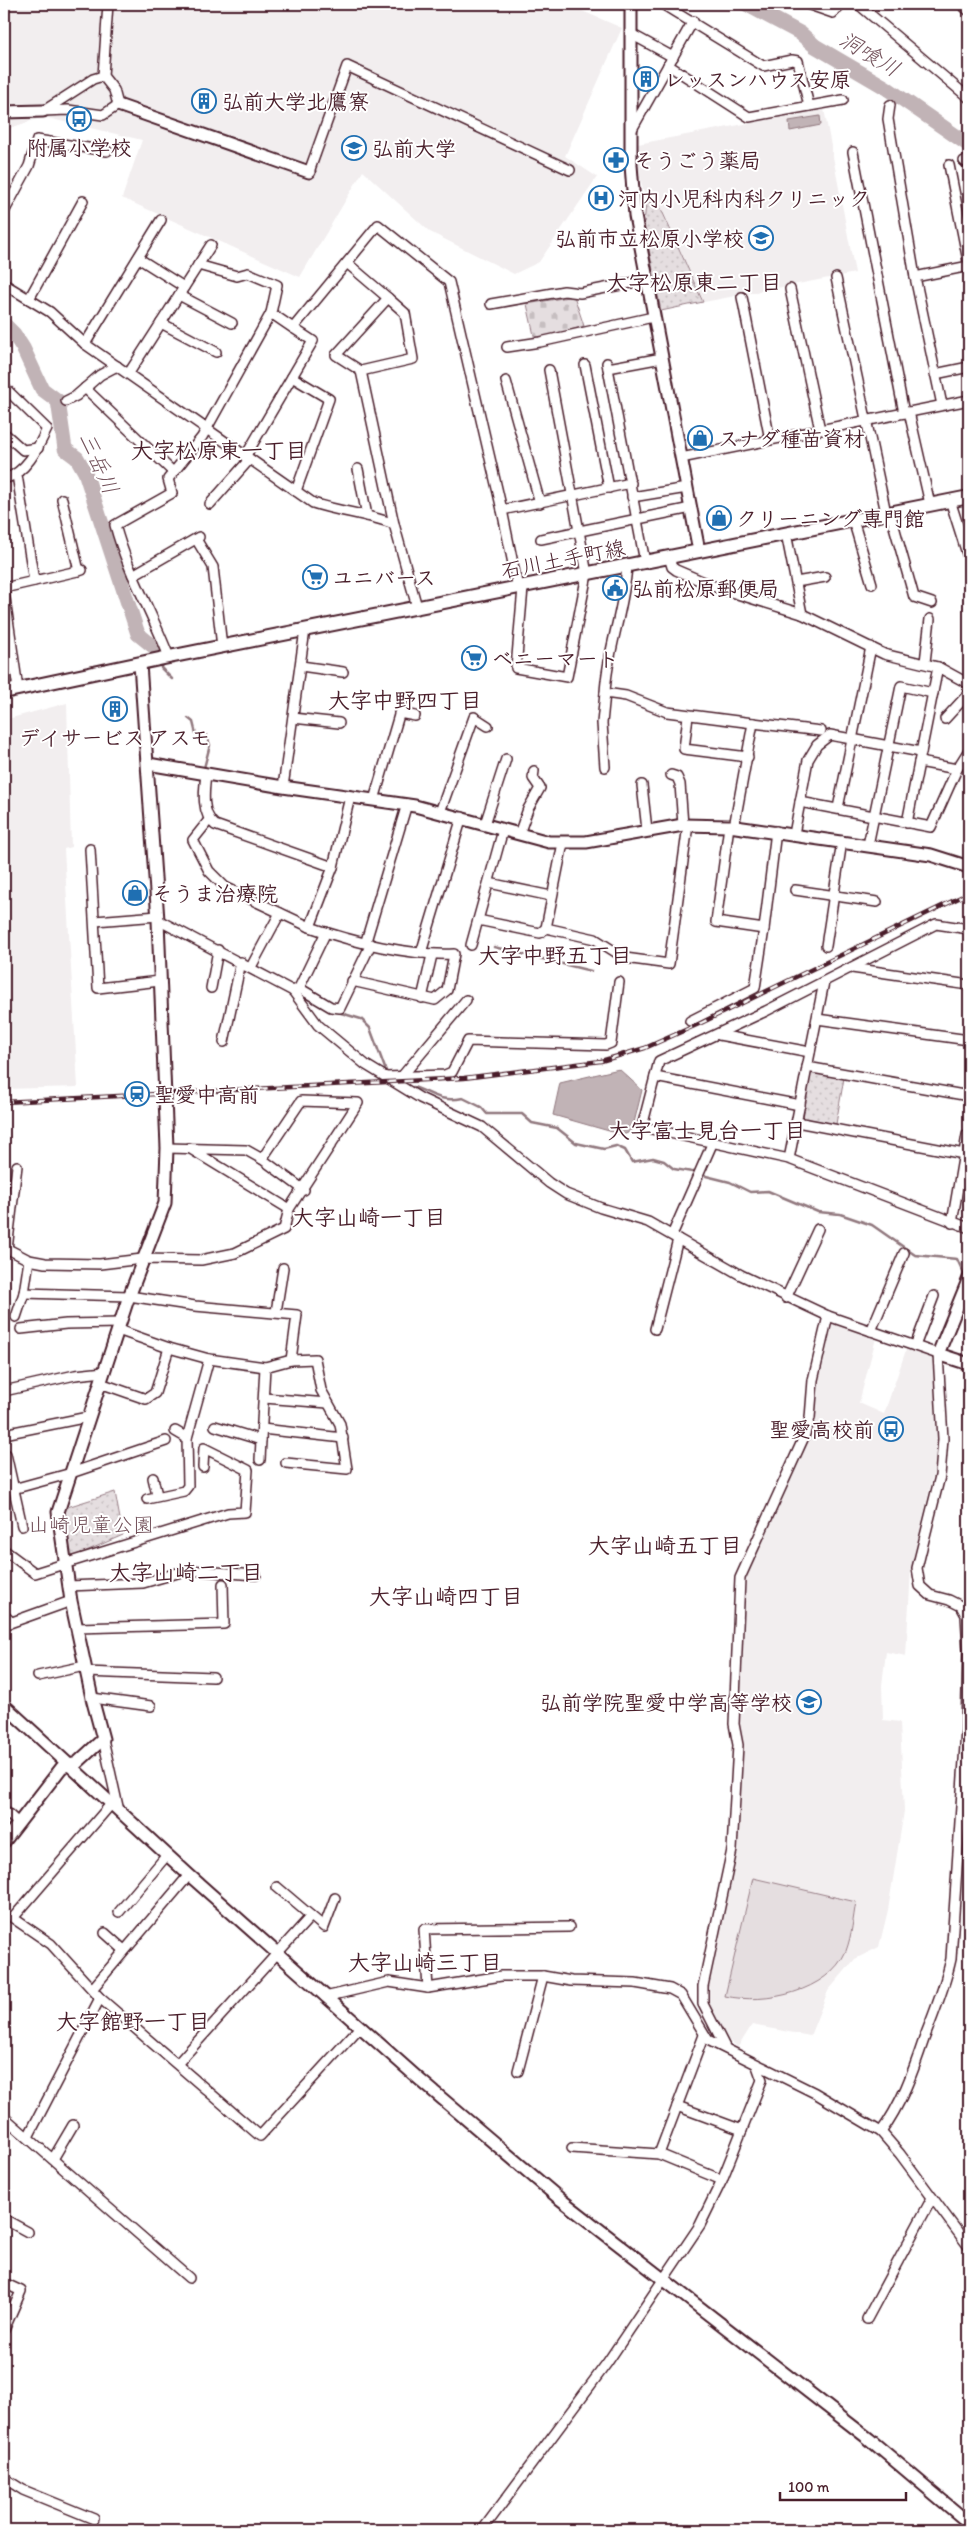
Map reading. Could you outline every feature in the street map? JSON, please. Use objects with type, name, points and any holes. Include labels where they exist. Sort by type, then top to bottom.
[{"type":"main road","name":"石川土手町線","points":[[4,692],[416,607],[520,588],[969,497]]},
{"type":"street","points":[[108,4],[103,76],[114,90],[118,105]]},
{"type":"street","points":[[631,4],[630,132],[632,192],[646,280],[699,551]]},
{"type":"street","points":[[662,4],[693,20],[763,66],[792,60],[798,61],[809,106]]},
{"type":"street","points":[[807,4],[833,13],[841,4]]},
{"type":"street","points":[[858,4],[969,98]]},
{"type":"street","points":[[961,4],[969,11]]},
{"type":"street","points":[[630,132],[693,20]]},
{"type":"street","points":[[631,34],[748,116],[843,100]]},
{"type":"street","points":[[118,105],[309,172],[347,66],[570,170]]},
{"type":"street","points":[[43,111],[93,79],[103,76]]},
{"type":"street","points":[[4,112],[68,110],[103,115],[111,112],[118,105]]},
{"type":"street","points":[[890,105],[888,119],[916,277],[942,405]]},
{"type":"street","points":[[4,212],[29,166],[37,140],[107,151]]},
{"type":"street","points":[[853,152],[907,413],[930,504]]},
{"type":"street","points":[[916,277],[969,266],[949,165]]},
{"type":"street","points":[[29,299],[83,201]]},
{"type":"street","points":[[85,344],[161,220]]},
{"type":"street","points":[[293,328],[378,225],[448,282],[520,588],[516,668],[567,677],[588,574],[549,370]]},
{"type":"street","points":[[129,373],[211,245]]},
{"type":"street","points":[[138,258],[181,291],[232,323]]},
{"type":"street","points":[[347,262],[405,313],[413,359],[361,371]]},
{"type":"street","points":[[162,659],[133,575],[123,556],[115,525],[172,493],[168,479],[202,437],[271,313],[277,285],[248,273],[237,276],[198,266]]},
{"type":"street","points":[[836,278],[866,421],[888,512],[914,597],[932,603]]},
{"type":"street","points":[[491,304],[564,291],[580,293],[646,280]]},
{"type":"street","points":[[4,284],[50,312],[85,344],[313,503],[340,512],[367,516],[394,524]]},
{"type":"street","points":[[790,289],[820,430]]},
{"type":"street","points":[[388,298],[336,355],[361,371],[394,524],[416,607]]},
{"type":"street","points":[[742,298],[770,440]]},
{"type":"street","points":[[210,504],[247,458],[313,341],[271,313]]},
{"type":"street","points":[[508,347],[540,342],[654,316]]},
{"type":"street","points":[[161,323],[216,352]]},
{"type":"street","points":[[645,562],[608,365],[662,358]]},
{"type":"street","points":[[585,365],[609,488]]},
{"type":"street","points":[[66,401],[100,375],[118,366]]},
{"type":"street","points":[[935,374],[969,367]]},
{"type":"street","points":[[292,377],[329,399],[296,491]]},
{"type":"street","points":[[506,381],[540,503]]},
{"type":"street","points":[[4,387],[47,429],[38,448],[17,475],[4,478]]},
{"type":"street","points":[[85,388],[173,472]]},
{"type":"street","points":[[681,458],[969,400]]},
{"type":"street","points":[[4,433],[23,450],[38,448]]},
{"type":"street","points":[[358,469],[367,516]]},
{"type":"street","points":[[17,475],[34,581]]},
{"type":"street","points":[[502,510],[631,483]]},
{"type":"street","points":[[632,497],[687,488]]},
{"type":"street","points":[[18,690],[4,589],[80,570],[62,499]]},
{"type":"street","points":[[950,500],[969,560]]},
{"type":"street","points":[[541,539],[691,508]]},
{"type":"street","points":[[853,520],[872,584]]},
{"type":"street","points":[[786,533],[802,614]]},
{"type":"street","points":[[133,575],[198,538],[213,567],[222,647]]},
{"type":"street","points":[[669,557],[672,567],[676,570],[718,588],[802,614],[884,654],[925,662],[969,684]]},
{"type":"street","points":[[605,767],[602,723],[608,663],[626,589],[627,566]]},
{"type":"street","points":[[796,582],[825,577]]},
{"type":"street","points":[[925,662],[930,618]]},
{"type":"street","points":[[283,787],[305,630]]},
{"type":"street","points":[[838,808],[871,647]]},
{"type":"street","points":[[116,1807],[103,1739],[92,1698],[68,1586],[58,1512],[68,1474],[129,1296],[164,1203],[167,1148],[158,918],[140,664]]},
{"type":"street","points":[[301,666],[342,672]]},
{"type":"street","points":[[907,823],[938,667]]},
{"type":"street","points":[[868,844],[901,686],[933,694]]},
{"type":"street","points":[[605,693],[626,696],[666,712],[688,716],[821,730]]},
{"type":"street","points":[[945,719],[969,693]]},
{"type":"street","points":[[374,800],[404,698]]},
{"type":"street","points":[[399,714],[415,716]]},
{"type":"street","points":[[688,716],[684,749],[748,757]]},
{"type":"street","points":[[440,812],[474,717],[488,726]]},
{"type":"street","points":[[293,718],[339,723]]},
{"type":"street","points":[[754,724],[732,826],[716,922],[764,929]]},
{"type":"street","points":[[794,834],[808,760],[817,745],[830,735],[889,745],[957,769]]},
{"type":"street","points":[[800,802],[931,827],[957,769],[969,750]]},
{"type":"street","points":[[486,824],[506,759]]},
{"type":"street","points":[[148,764],[283,787],[407,804],[462,817],[503,830],[563,843],[623,837],[647,830],[686,825],[732,826],[868,844],[931,855],[969,867]]},
{"type":"street","points":[[520,834],[528,809],[540,788],[533,778],[534,771]]},
{"type":"street","points":[[206,774],[204,798],[209,820],[215,825],[333,867]]},
{"type":"street","points":[[546,928],[595,939],[625,958],[669,964],[686,825],[680,784],[677,778],[671,775]]},
{"type":"street","points":[[642,785],[647,830]]},
{"type":"street","points":[[310,927],[333,867],[350,797]]},
{"type":"street","points":[[95,922],[158,918],[251,968],[331,1006],[340,1008],[369,943],[407,804]]},
{"type":"street","points":[[421,954],[462,817]]},
{"type":"street","points":[[209,820],[193,840],[216,880],[280,913],[326,932],[421,954],[454,954],[447,990],[435,1000],[352,981]]},
{"type":"street","points":[[471,945],[503,830]]},
{"type":"street","points":[[690,1021],[755,988],[776,831]]},
{"type":"street","points":[[826,946],[842,841]]},
{"type":"street","points":[[478,920],[540,933],[546,928],[563,843]]},
{"type":"street","points":[[90,849],[98,988],[160,981]]},
{"type":"street","points":[[489,883],[551,896]]},
{"type":"street","points":[[795,890],[877,902]]},
{"type":"street","points":[[251,968],[280,913]]},
{"type":"street","points":[[969,929],[936,924],[718,1035],[659,1061],[642,1127],[712,1144],[789,1159],[969,1228]]},
{"type":"street","points":[[296,989],[326,932]]},
{"type":"street","points":[[211,988],[218,950]]},
{"type":"street","points":[[422,998],[432,954]]},
{"type":"street","points":[[224,1042],[241,962]]},
{"type":"street","points":[[852,968],[969,985]]},
{"type":"street","points":[[386,1077],[446,1075],[452,1072],[468,1041],[606,1045],[611,1042],[620,982]]},
{"type":"street","points":[[789,1159],[824,982]]},
{"type":"street","points":[[296,989],[318,1025],[366,1065],[420,1098],[482,1128],[498,1138],[549,1183],[566,1194],[594,1206],[648,1222],[786,1298],[828,1316],[969,1364]]},
{"type":"street","points":[[403,1075],[466,1000]]},
{"type":"street","points":[[817,1019],[969,1040]]},
{"type":"street","points":[[718,1035],[810,1052]]},
{"type":"street","points":[[807,1067],[969,1096]]},
{"type":"street","points":[[655,1077],[800,1106]]},
{"type":"street","points":[[17,1166],[6,1248],[29,1260],[46,1263],[100,1264],[142,1259],[201,1260],[235,1253],[284,1229],[289,1209],[304,1190],[358,1103],[301,1100],[262,1159]]},
{"type":"street","points":[[797,1122],[964,1154]]},
{"type":"street","points":[[952,1223],[967,1135],[969,1135]]},
{"type":"street","points":[[655,1330],[675,1237],[712,1144]]},
{"type":"street","points":[[167,1148],[246,1150],[262,1159],[304,1190]]},
{"type":"street","points":[[189,1148],[289,1209]]},
{"type":"street","points":[[786,1298],[818,1229]]},
{"type":"street","points":[[871,1331],[904,1253]]},
{"type":"street","points":[[16,1317],[24,1294],[23,1285],[29,1260]]},
{"type":"street","points":[[276,1312],[283,1268]]},
{"type":"street","points":[[880,2132],[893,2116],[913,2070],[945,1983],[950,1960],[966,1730],[968,1650],[966,1615],[961,1606],[949,1600],[930,1595],[920,1586],[917,1568],[941,1467],[943,1439],[938,1354],[969,1278]]},
{"type":"street","points":[[24,1294],[129,1296],[195,1306],[297,1315],[291,1360]]},
{"type":"street","points":[[915,1346],[934,1296]]},
{"type":"street","points":[[725,2047],[703,2004],[703,1986],[732,1850],[738,1744],[734,1724],[740,1578],[804,1436],[810,1418],[814,1380],[828,1316]]},
{"type":"street","points":[[21,1329],[66,1324],[119,1326],[169,1348],[209,1359],[265,1367],[291,1360],[315,1359],[321,1390],[340,1424],[347,1468],[286,1463]]},
{"type":"street","points":[[100,1383],[146,1399],[155,1394],[169,1348]]},
{"type":"street","points":[[147,1499],[184,1491],[188,1486],[187,1438],[209,1359]]},
{"type":"street","points":[[260,1460],[265,1367]]},
{"type":"street","points":[[4,1391],[104,1372]]},
{"type":"street","points":[[264,1398],[328,1403]]},
{"type":"street","points":[[4,1434],[88,1417]]},
{"type":"street","points":[[216,1426],[261,1440]]},
{"type":"street","points":[[262,1429],[343,1438]]},
{"type":"street","points":[[175,1432],[187,1438]]},
{"type":"street","points":[[12,1490],[68,1474],[166,1441]]},
{"type":"street","points":[[4,1550],[35,1573],[228,1513],[245,1512],[248,1470],[204,1448],[203,1467]]},
{"type":"street","points":[[6,1454],[12,1490],[22,1526]]},
{"type":"street","points":[[153,1478],[157,1496]]},
{"type":"street","points":[[68,1586],[143,1583],[188,1570],[256,1575]]},
{"type":"street","points":[[77,1628],[224,1624],[224,1584]]},
{"type":"street","points":[[4,1615],[8,1624],[71,1601]]},
{"type":"street","points":[[38,1676],[86,1669],[213,1677]]},
{"type":"street","points":[[92,1698],[152,1706]]},
{"type":"street","points":[[4,1705],[189,1875],[278,1952],[325,1997],[560,2198],[664,2281],[846,2421],[964,2518],[969,2520]]},
{"type":"street","points":[[4,1842],[62,1767],[77,1763],[103,1739]]},
{"type":"street","points":[[116,1807],[13,1918],[51,1944],[93,1988],[100,1998],[260,2136],[360,2027]]},
{"type":"street","points":[[4,1810],[18,1822]]},
{"type":"street","points":[[119,1912],[167,1855]]},
{"type":"street","points":[[93,1988],[189,1875]]},
{"type":"street","points":[[277,1887],[324,1926],[335,1898]]},
{"type":"street","points":[[178,2064],[311,1916]]},
{"type":"street","points":[[428,1988],[424,1929],[569,1927]]},
{"type":"street","points":[[105,1933],[124,1950]]},
{"type":"street","points":[[325,1997],[390,1982],[428,1988],[501,1976],[543,1976],[571,1981],[635,1983],[670,1989],[680,1995],[708,2040],[837,2105],[880,2132],[900,2154],[968,2244]]},
{"type":"street","points":[[518,2071],[543,1976]]},
{"type":"street","points":[[28,2137],[100,1998]]},
{"type":"street","points":[[659,2154],[704,2035]]},
{"type":"street","points":[[484,2528],[607,2363],[700,2225],[722,2180],[762,2080],[757,2066]]},
{"type":"street","points":[[677,2106],[742,2130]]},
{"type":"street","points":[[4,2116],[189,2278]]},
{"type":"street","points":[[53,2159],[73,2125]]},
{"type":"street","points":[[572,2148],[659,2154],[722,2180]]},
{"type":"street","points":[[867,2319],[932,2198]]},
{"type":"street","points":[[4,2219],[28,2232]]},
{"type":"street","points":[[4,2283],[21,2292],[4,2330]]},
{"type":"street","points":[[4,2478],[23,2490],[94,2519]]},
{"type":"shaded area","name":"弘前大学","points":[[4,4],[566,4],[622,28],[565,156],[597,177],[539,262],[514,274],[430,232],[363,171],[300,277],[122,198],[142,140],[43,117],[7,129],[4,135]]},
{"type":"shaded area","name":"弘前市立松原小学校","points":[[824,109],[855,273],[704,302],[659,202],[646,202],[638,170],[638,144]]},
{"type":"shaded area","points":[[820,116],[821,125],[790,131],[789,121]]},
{"type":"shaded area","points":[[67,703],[71,847],[64,849],[78,1087],[4,1089],[4,720]]},
{"type":"shaded area","points":[[619,1069],[642,1090],[632,1131],[623,1135],[553,1115],[560,1083]]},
{"type":"shaded area","name":"弘前学院聖愛中学高等学校","points":[[836,1323],[876,1338],[859,1403],[884,1414],[907,1347],[934,1356],[937,1458],[911,1569],[906,1656],[886,1652],[882,1685],[883,1720],[900,1722],[904,1811],[888,1910],[879,1947],[855,1959],[828,1991],[810,2036],[752,2025],[738,2047],[718,2033],[700,1998],[733,1836],[741,1582],[812,1424],[814,1393],[828,1329]]},
{"type":"green space","points":[[658,202],[703,302],[661,311],[644,224],[646,203]]},
{"type":"green space","points":[[574,296],[584,326],[535,340],[527,304]]},
{"type":"green space","points":[[810,1073],[844,1078],[836,1124],[804,1118],[802,1114]]},
{"type":"green space","name":"山崎児童公園","points":[[115,1492],[123,1535],[70,1558],[64,1508]]},
{"type":"green space","points":[[753,1878],[856,1902],[846,1951],[837,1965],[825,1977],[810,1986],[776,1997],[758,1999],[725,1996]]},
{"type":"waterway","name":"洞喰川","points":[[746,4],[800,33],[815,46],[885,87],[969,145]]},
{"type":"waterway","name":"三岳川","points":[[4,324],[14,334],[23,348],[42,389],[58,401],[65,449],[77,458],[85,472],[138,634],[159,651]]},
{"type":"waterway","points":[[161,663],[161,668],[172,679]]},
{"type":"waterway","points":[[188,718],[193,722],[196,734],[206,735],[210,745],[204,768]]},
{"type":"waterway","points":[[200,793],[201,780]]},
{"type":"waterway","points":[[494,947],[591,971]]},
{"type":"waterway","points":[[331,1010],[361,1019],[370,1028],[386,1071]]},
{"type":"waterway","points":[[413,1087],[437,1097],[448,1099],[463,1098],[481,1107],[487,1114],[522,1114],[532,1123],[557,1128],[576,1143],[604,1149],[616,1146],[625,1150],[632,1162],[653,1158],[664,1161],[674,1169],[692,1172]]},
{"type":"waterway","points":[[706,1176],[730,1182],[750,1192],[768,1191],[818,1212],[840,1214],[872,1225],[915,1255],[957,1259],[964,1274]]},
{"type":"railway","points":[[4,1102],[464,1078],[601,1061],[645,1048],[701,1023],[969,893]]},
{"type":"place","name":"レッスンハウス安原","points":[[646,79]]},
{"type":"place","name":"弘前大学北鷹寮","points":[[204,101]]},
{"type":"place","name":"附属小学校","points":[[79,119]]},
{"type":"place","name":"弘前大学","points":[[354,148]]},
{"type":"place","name":"そうごう薬局","points":[[616,160]]},
{"type":"place","name":"河内小児科内科クリニック","points":[[601,198]]},
{"type":"place","name":"弘前市立松原小学校","points":[[761,238]]},
{"type":"place","name":"スナダ種苗資材","points":[[700,438]]},
{"type":"place","name":"クリーニング専門館","points":[[719,518]]},
{"type":"place","name":"ユニバース","points":[[315,577]]},
{"type":"place","name":"弘前松原郵便局","points":[[615,588]]},
{"type":"place","name":"ベニーマート","points":[[474,658]]},
{"type":"place","name":"デイサービス アスモ","points":[[115,709]]},
{"type":"place","name":"そうま治療院","points":[[135,893]]},
{"type":"place","name":"聖愛中高前","points":[[137,1094]]},
{"type":"place","name":"聖愛高校前","points":[[891,1429]]},
{"type":"place","name":"弘前学院聖愛中学高等学校","points":[[809,1702]]},
{"type":"district","name":"大字松原東二丁目","points":[[694,282]]},
{"type":"district","name":"大字松原東一丁目","points":[[219,450]]},
{"type":"district","name":"大字中野四丁目","points":[[405,700]]},
{"type":"district","name":"大字中野五丁目","points":[[555,955]]},
{"type":"district","name":"大字富士見台一丁目","points":[[707,1130]]},
{"type":"district","name":"大字山崎一丁目","points":[[369,1217]]},
{"type":"district","name":"大字山崎五丁目","points":[[665,1545]]},
{"type":"district","name":"大字山崎二丁目","points":[[186,1572]]},
{"type":"district","name":"大字山崎四丁目","points":[[446,1596]]},
{"type":"district","name":"大字山崎三丁目","points":[[425,1962]]},
{"type":"district","name":"大字館野一丁目","points":[[133,2021]]}]
